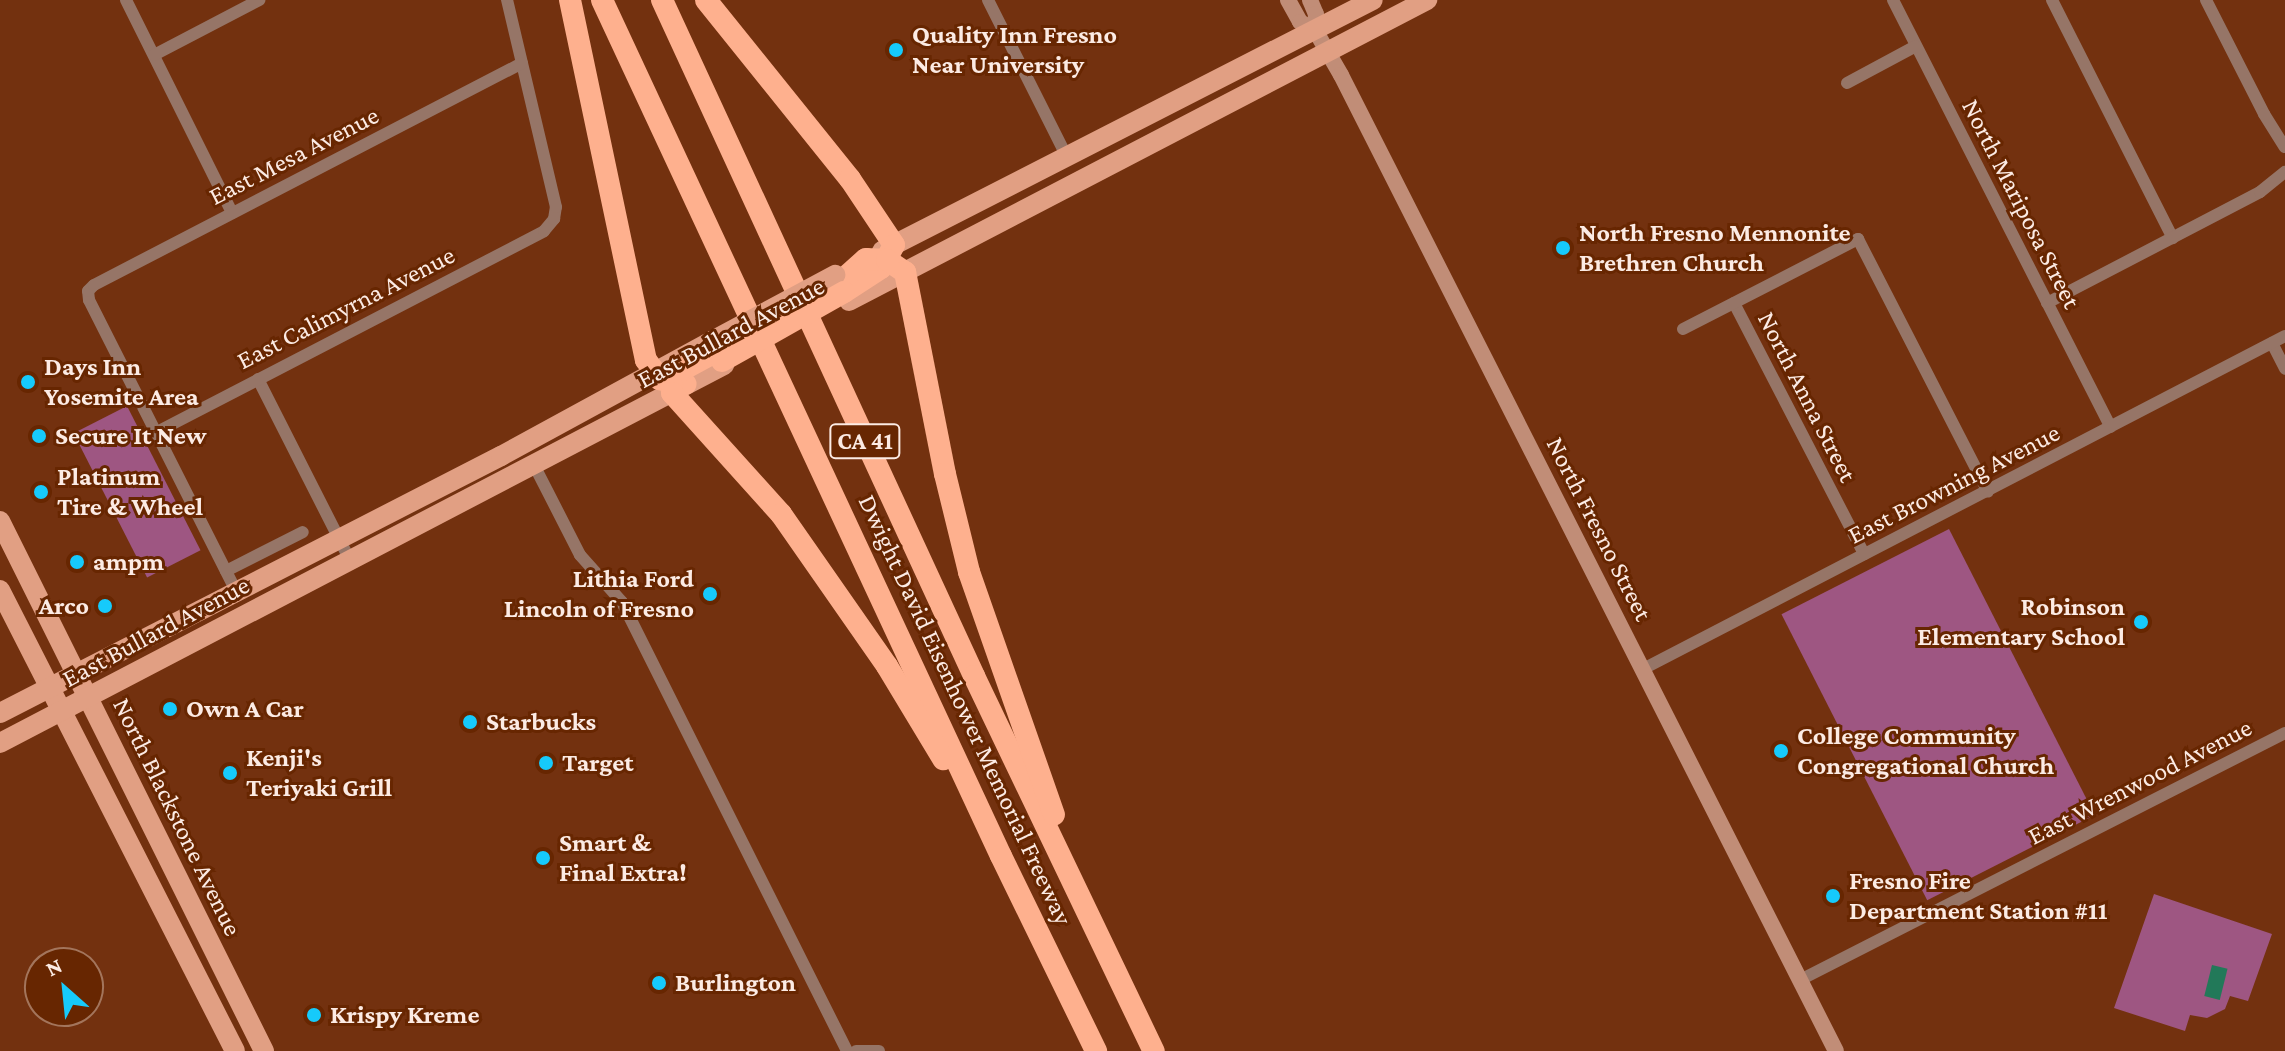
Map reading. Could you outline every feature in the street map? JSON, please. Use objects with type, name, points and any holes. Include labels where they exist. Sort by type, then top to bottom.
[{"type":"highway","points":[[570,0],[646,360],[677,382],[824,573],[887,666],[1001,856]]},
{"type":"highway","name":"Dwight David Eisenhower Memorial Freeway","points":[[602,0],[1001,856],[1096,1051]]},
{"type":"highway","name":"Dwight David Eisenhower Memorial Freeway","points":[[662,0],[1071,882],[1154,1051]]},
{"type":"highway","points":[[706,0],[774,89],[850,179],[888,259],[969,572],[1065,846],[1071,882]]},
{"type":"highway","points":[[677,382],[888,259]]},
{"type":"highway","points":[[677,382],[680,371],[719,355]]},
{"type":"main road","name":"North Fresno Street","points":[[1288,0],[1300,22],[1315,30],[1328,52],[1836,1051]]},
{"type":"main road","name":"North Fresno Street","points":[[1310,0],[1316,14],[1315,30]]},
{"type":"main road","name":"East Bullard Avenue","points":[[842,288],[1067,157],[1373,0]]},
{"type":"main road","name":"East Bullard Avenue","points":[[888,259],[1328,52],[1427,0]]},
{"type":"main road","name":"East Bullard Avenue","points":[[0,743],[534,465],[677,382]]},
{"type":"main road","name":"East Bullard Avenue","points":[[0,713],[339,539],[677,382]]},
{"type":"main road","name":"North Blackstone Avenue","points":[[0,521],[264,1051]]},
{"type":"main road","name":"North Blackstone Avenue","points":[[0,590],[118,827],[235,1051]]},
{"type":"main road","points":[[118,827],[167,893],[201,954],[209,962],[220,964]]},
{"type":"main road","points":[[203,989],[214,989],[224,998],[251,1051]]},
{"type":"street","points":[[126,0],[232,213]]},
{"type":"street","points":[[154,55],[259,0]]},
{"type":"street","points":[[507,0],[522,63]]},
{"type":"street","points":[[988,0],[1067,157]]},
{"type":"street","name":"North Mariposa Street","points":[[1893,0],[2111,427]]},
{"type":"street","points":[[2052,0],[2173,238]]},
{"type":"street","points":[[2206,0],[2264,114],[2285,147]]},
{"type":"street","points":[[1847,83],[1916,46]]},
{"type":"street","name":"East Mesa Avenue","points":[[155,433],[89,300],[88,291],[94,285],[522,63]]},
{"type":"street","name":"East Calimyrna Avenue","points":[[155,433],[544,231],[554,219],[556,207],[522,63]]},
{"type":"street","points":[[2047,303],[2260,192],[2285,172]]},
{"type":"street","points":[[1683,329],[1858,239],[1988,492]]},
{"type":"street","name":"North Anna Street","points":[[1734,303],[1864,554]]},
{"type":"street","name":"East Browning Avenue","points":[[1643,669],[2285,336]]},
{"type":"street","points":[[2272,343],[2285,369]]},
{"type":"street","points":[[258,379],[350,560]]},
{"type":"street","points":[[155,433],[236,591]]},
{"type":"street","points":[[534,465],[580,555],[622,602],[847,1051]]},
{"type":"street","points":[[226,571],[303,532]]},
{"type":"street","name":"East Wrenwood Avenue","points":[[1800,980],[2285,733]]},
{"type":"street","points":[[856,1051],[879,1051]]},
{"type":"shaded area","points":[[127,406],[201,550],[147,578],[74,433]]},
{"type":"shaded area","points":[[1949,529],[2095,815],[1927,900],[1781,614]]},
{"type":"shaded area","points":[[2154,894],[2272,934],[2248,1001],[2230,996],[2225,1009],[2207,1018],[2190,1015],[2185,1031],[2114,1008]]},
{"type":"shaded area","points":[[2212,965],[2228,969],[2220,1000],[2204,996]]},
{"type":"place","name":"Quality Inn Fresno Near University","points":[[896,50]]},
{"type":"place","name":"North Fresno Mennonite Brethren Church","points":[[1563,248]]},
{"type":"place","name":"Days Inn Yosemite Area","points":[[28,382]]},
{"type":"place","name":"Secure It New","points":[[39,436]]},
{"type":"place","name":"Platinum Tire & Wheel","points":[[41,492]]},
{"type":"place","name":"ampm","points":[[77,562]]},
{"type":"place","name":"Lithia Ford Lincoln of Fresno","points":[[710,594]]},
{"type":"place","name":"Arco","points":[[105,606]]},
{"type":"place","name":"Robinson Elementary School","points":[[2141,622]]},
{"type":"place","name":"Own A Car","points":[[170,709]]},
{"type":"place","name":"Starbucks","points":[[470,722]]},
{"type":"place","name":"College Community Congregational Church","points":[[1781,751]]},
{"type":"place","name":"Target","points":[[546,763]]},
{"type":"place","name":"Kenji's Teriyaki Grill","points":[[230,773]]},
{"type":"place","name":"Smart & Final Extra!","points":[[543,858]]},
{"type":"place","name":"Fresno Fire Department Station #11","points":[[1833,896]]},
{"type":"place","name":"Burlington","points":[[659,983]]},
{"type":"place","name":"Krispy Kreme","points":[[314,1015]]}]
